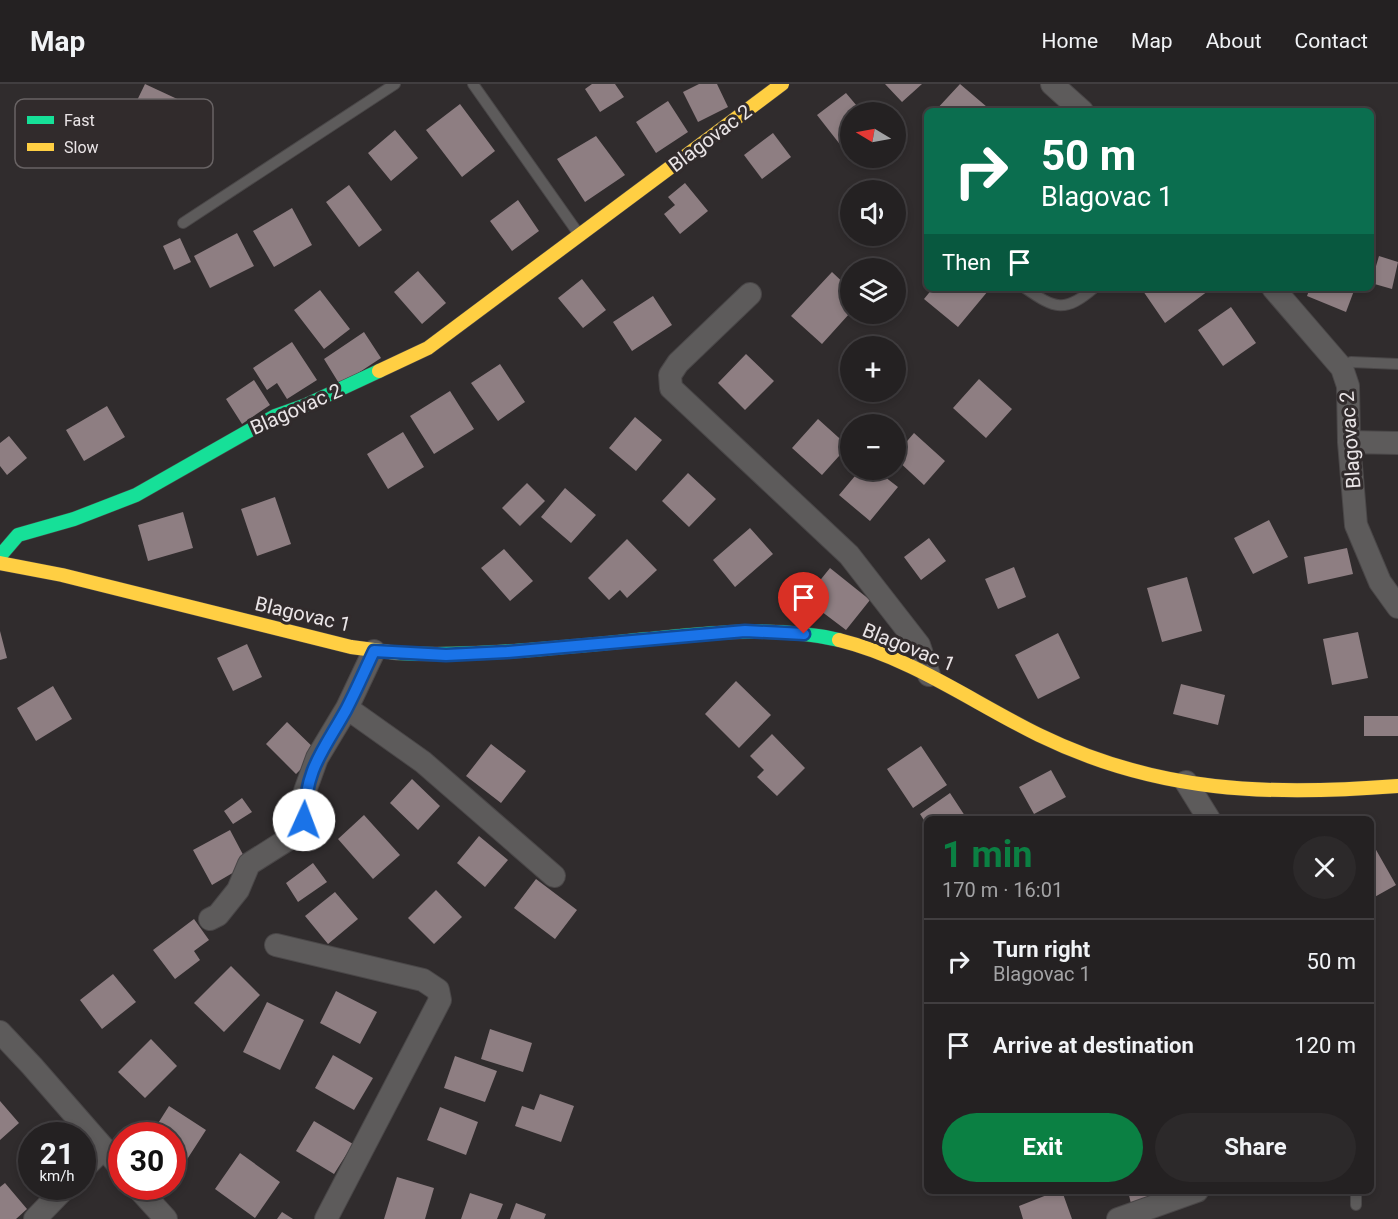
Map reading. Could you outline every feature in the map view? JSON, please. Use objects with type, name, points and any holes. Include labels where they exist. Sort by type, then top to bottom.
[{"type":"street","name":"Blagovac 2","points":[[0,556],[18,535],[74,519],[136,495],[275,416],[306,405],[428,348],[782,84]]},
{"type":"street","points":[[1052,84],[1079,108]]},
{"type":"street","name":"Blagovac 2","points":[[1276,291],[1342,368],[1348,386],[1349,442],[1356,525],[1380,582],[1398,607]]},
{"type":"street","points":[[750,294],[678,363],[670,375],[671,388],[849,555],[919,645],[929,675]]},
{"type":"street","points":[[1349,442],[1398,443]]},
{"type":"street","name":"Blagovac 1","points":[[0,563],[86,579],[160,600],[374,651],[446,655],[507,652],[745,631],[787,632],[838,639],[879,653],[958,688],[1036,733],[1124,770],[1186,782],[1339,792],[1398,786]]},
{"type":"street","points":[[210,919],[218,915],[238,890],[249,864],[298,833],[304,820],[305,790],[317,758],[347,708],[374,651]]},
{"type":"street","points":[[347,708],[423,762],[554,876]]},
{"type":"street","points":[[1186,782],[1207,816]]},
{"type":"street","points":[[276,945],[423,980],[438,990],[440,1000],[329,1218]]},
{"type":"street","points":[[0,1032],[108,1153]]},
{"type":"street","points":[[96,1156],[104,1148]]},
{"type":"street","points":[[1118,1219],[1189,1194]]},
{"type":"street","points":[[35,1219],[53,1200]]},
{"type":"street","points":[[149,1200],[166,1219]]},
{"type":"lane","points":[[183,223],[395,84]]},
{"type":"lane","points":[[473,84],[579,236]]},
{"type":"lane","points":[[1030,291],[1055,306],[1071,306],[1090,291]]},
{"type":"lane","points":[[1342,368],[1351,362],[1398,364]]},
{"type":"lane","points":[[1356,1194],[1356,1205]]},
{"type":"building","points":[[145,84],[177,99],[138,99]]},
{"type":"building","points":[[592,84],[615,84],[624,97],[600,112],[585,89]]},
{"type":"building","points":[[699,84],[717,84],[728,107],[698,122],[683,92]]},
{"type":"building","points":[[885,84],[922,84],[902,102]]},
{"type":"building","points":[[960,84],[987,107],[986,108],[938,108]]},
{"type":"building","points":[[846,93],[854,102],[840,102],[840,144],[817,115]]},
{"type":"building","points":[[668,101],[688,132],[656,153],[636,122]]},
{"type":"building","points":[[460,104],[495,151],[462,177],[426,130]]},
{"type":"building","points":[[395,130],[418,158],[391,181],[368,153]]},
{"type":"building","points":[[773,133],[791,157],[762,179],[744,155]]},
{"type":"building","points":[[596,136],[625,175],[585,202],[557,159]]},
{"type":"building","points":[[685,183],[708,211],[680,234],[664,214],[675,205],[668,197]]},
{"type":"building","points":[[349,185],[382,230],[359,247],[326,202]]},
{"type":"building","points":[[518,200],[539,231],[512,251],[490,221]]},
{"type":"building","points":[[292,208],[312,245],[274,267],[253,231]]},
{"type":"building","points":[[237,233],[254,266],[210,288],[194,256]]},
{"type":"building","points":[[180,238],[191,262],[174,270],[163,246]]},
{"type":"building","points":[[1379,256],[1398,262],[1392,289],[1374,284],[1374,273]]},
{"type":"building","points":[[418,271],[446,303],[422,324],[394,292]]},
{"type":"building","points":[[832,272],[840,280],[840,324],[822,344],[791,316]]},
{"type":"building","points":[[582,279],[606,310],[583,328],[558,298]]},
{"type":"building","points":[[320,290],[350,329],[324,349],[294,310]]},
{"type":"building","points":[[931,291],[988,291],[958,327],[924,299]]},
{"type":"building","points":[[1143,291],[1208,291],[1165,323]]},
{"type":"building","points":[[1309,291],[1354,291],[1346,312],[1307,296]]},
{"type":"building","points":[[653,296],[672,325],[632,351],[613,322]]},
{"type":"building","points":[[1231,307],[1256,343],[1223,366],[1198,330]]},
{"type":"building","points":[[364,332],[381,358],[340,385],[324,359]]},
{"type":"building","points":[[292,342],[317,380],[287,399],[277,383],[267,390],[253,368]]},
{"type":"building","points":[[746,354],[774,381],[745,410],[718,383]]},
{"type":"building","points":[[500,364],[525,402],[498,421],[471,383]]},
{"type":"building","points":[[979,379],[1012,409],[986,438],[953,408]]},
{"type":"building","points":[[254,380],[270,405],[242,424],[226,399]]},
{"type":"building","points":[[450,391],[474,429],[434,454],[410,416]]},
{"type":"building","points":[[107,406],[125,437],[84,461],[66,430]]},
{"type":"building","points":[[635,417],[662,440],[636,471],[609,448]]},
{"type":"building","points":[[818,419],[840,439],[840,455],[822,475],[792,448]]},
{"type":"building","points":[[403,432],[424,467],[388,489],[367,454]]},
{"type":"building","points":[[914,433],[945,461],[924,485],[906,468],[906,442]]},
{"type":"building","points":[[9,436],[27,458],[7,475],[0,466],[0,443]]},
{"type":"building","points":[[688,473],[716,499],[689,527],[662,501]]},
{"type":"building","points":[[852,480],[889,480],[898,487],[870,521],[839,495]]},
{"type":"building","points":[[527,483],[545,501],[520,526],[502,508]]},
{"type":"building","points":[[565,488],[596,515],[571,543],[541,517]]},
{"type":"building","points":[[275,497],[291,544],[257,556],[241,509]]},
{"type":"building","points":[[183,512],[193,548],[148,561],[138,525]]},
{"type":"building","points":[[1269,520],[1288,557],[1253,574],[1234,538]]},
{"type":"building","points":[[750,528],[773,554],[735,587],[713,560]]},
{"type":"building","points":[[929,538],[946,561],[921,580],[904,557]]},
{"type":"building","points":[[627,539],[657,570],[627,598],[620,590],[609,600],[588,578]]},
{"type":"building","points":[[1347,548],[1353,574],[1308,584],[1304,557]]},
{"type":"building","points":[[504,549],[533,581],[510,601],[481,568]]},
{"type":"building","points":[[1014,567],[1026,597],[998,609],[985,579]]},
{"type":"building","points":[[830,568],[870,600],[846,630],[805,599]]},
{"type":"building","points":[[1187,577],[1202,631],[1162,642],[1147,588]]},
{"type":"building","points":[[0,631],[7,658],[0,660]]},
{"type":"building","points":[[1358,632],[1368,678],[1332,685],[1323,639]]},
{"type":"building","points":[[1058,633],[1080,678],[1038,699],[1015,655]]},
{"type":"building","points":[[247,644],[262,677],[233,691],[217,658]]},
{"type":"building","points":[[736,681],[771,715],[739,748],[705,714]]},
{"type":"building","points":[[1181,684],[1225,695],[1218,725],[1173,714]]},
{"type":"building","points":[[53,686],[72,719],[36,741],[17,708]]},
{"type":"building","points":[[1364,716],[1398,716],[1398,736],[1364,736]]},
{"type":"building","points":[[287,722],[318,752],[296,774],[266,744]]},
{"type":"building","points":[[772,734],[805,768],[777,796],[757,777],[764,770],[750,756]]},
{"type":"building","points":[[491,744],[526,771],[501,803],[466,776]]},
{"type":"building","points":[[921,746],[947,785],[913,808],[887,769]]},
{"type":"building","points":[[1051,770],[1066,797],[1034,814],[1019,787]]},
{"type":"building","points":[[412,779],[440,806],[418,830],[390,803]]},
{"type":"building","points":[[950,793],[965,816],[924,816],[924,820],[920,814]]},
{"type":"building","points":[[242,798],[252,812],[233,824],[224,811]]},
{"type":"building","points":[[364,815],[400,855],[373,879],[338,839]]},
{"type":"building","points":[[230,830],[248,864],[212,885],[193,850]]},
{"type":"building","points":[[479,836],[508,860],[485,887],[457,863]]},
{"type":"building","points":[[1374,846],[1396,885],[1374,897]]},
{"type":"building","points":[[313,863],[327,882],[298,902],[286,883]]},
{"type":"building","points":[[536,879],[577,910],[555,939],[514,908]]},
{"type":"building","points":[[436,890],[462,917],[434,944],[408,918]]},
{"type":"building","points":[[335,892],[358,919],[328,944],[305,916]]},
{"type":"building","points":[[194,919],[209,940],[194,951],[200,960],[175,979],[153,950]]},
{"type":"building","points":[[231,966],[260,995],[224,1032],[194,1003]]},
{"type":"building","points":[[113,974],[136,1002],[102,1029],[80,1000]]},
{"type":"building","points":[[336,991],[377,1012],[360,1044],[320,1023]]},
{"type":"building","points":[[267,1002],[304,1020],[280,1070],[243,1052]]},
{"type":"building","points":[[490,1029],[532,1043],[523,1072],[481,1059]]},
{"type":"building","points":[[151,1039],[177,1066],[145,1098],[118,1072]]},
{"type":"building","points":[[333,1055],[373,1078],[354,1110],[315,1088]]},
{"type":"building","points":[[455,1056],[497,1071],[485,1102],[444,1088]]},
{"type":"building","points":[[540,1094],[574,1106],[561,1142],[515,1126],[522,1106],[534,1110]]},
{"type":"building","points":[[0,1101],[18,1122],[0,1140]]},
{"type":"building","points":[[169,1106],[206,1130],[186,1161],[186,1122],[159,1122]]},
{"type":"building","points":[[440,1107],[478,1122],[466,1155],[427,1140]]},
{"type":"building","points":[[314,1121],[353,1144],[334,1174],[296,1151]]},
{"type":"building","points":[[240,1153],[280,1182],[255,1218],[215,1189]]},
{"type":"building","points":[[397,1177],[434,1188],[425,1219],[384,1219]]},
{"type":"building","points":[[5,1183],[27,1209],[16,1219],[0,1219],[0,1187]]},
{"type":"building","points":[[470,1193],[503,1204],[497,1219],[461,1219]]},
{"type":"building","points":[[1049,1194],[1063,1194],[1072,1219],[1023,1219],[1019,1206]]},
{"type":"building","points":[[1129,1194],[1152,1194],[1154,1202],[1132,1208]]},
{"type":"building","points":[[516,1203],[546,1214],[544,1219],[510,1219]]},
{"type":"building","points":[[282,1212],[293,1219],[277,1219]]},
{"type":"traffic: fast","points":[[0,556],[18,535],[74,519],[136,495],[275,416],[306,405],[379,371]]},
{"type":"traffic: fast","points":[[397,653],[460,654],[744,632],[816,635],[839,640]]},
{"type":"traffic: slow","points":[[379,371],[428,348],[782,84]]},
{"type":"traffic: slow","points":[[0,563],[62,575],[351,647],[397,653]]},
{"type":"traffic: slow","points":[[839,640],[866,648],[917,669],[1039,735],[1083,754],[1127,769],[1214,786],[1259,790],[1398,786]]},
{"type":"route","points":[[304,820],[305,790],[317,758],[347,708],[374,651],[446,655],[507,652],[745,631],[804,634]]}]
